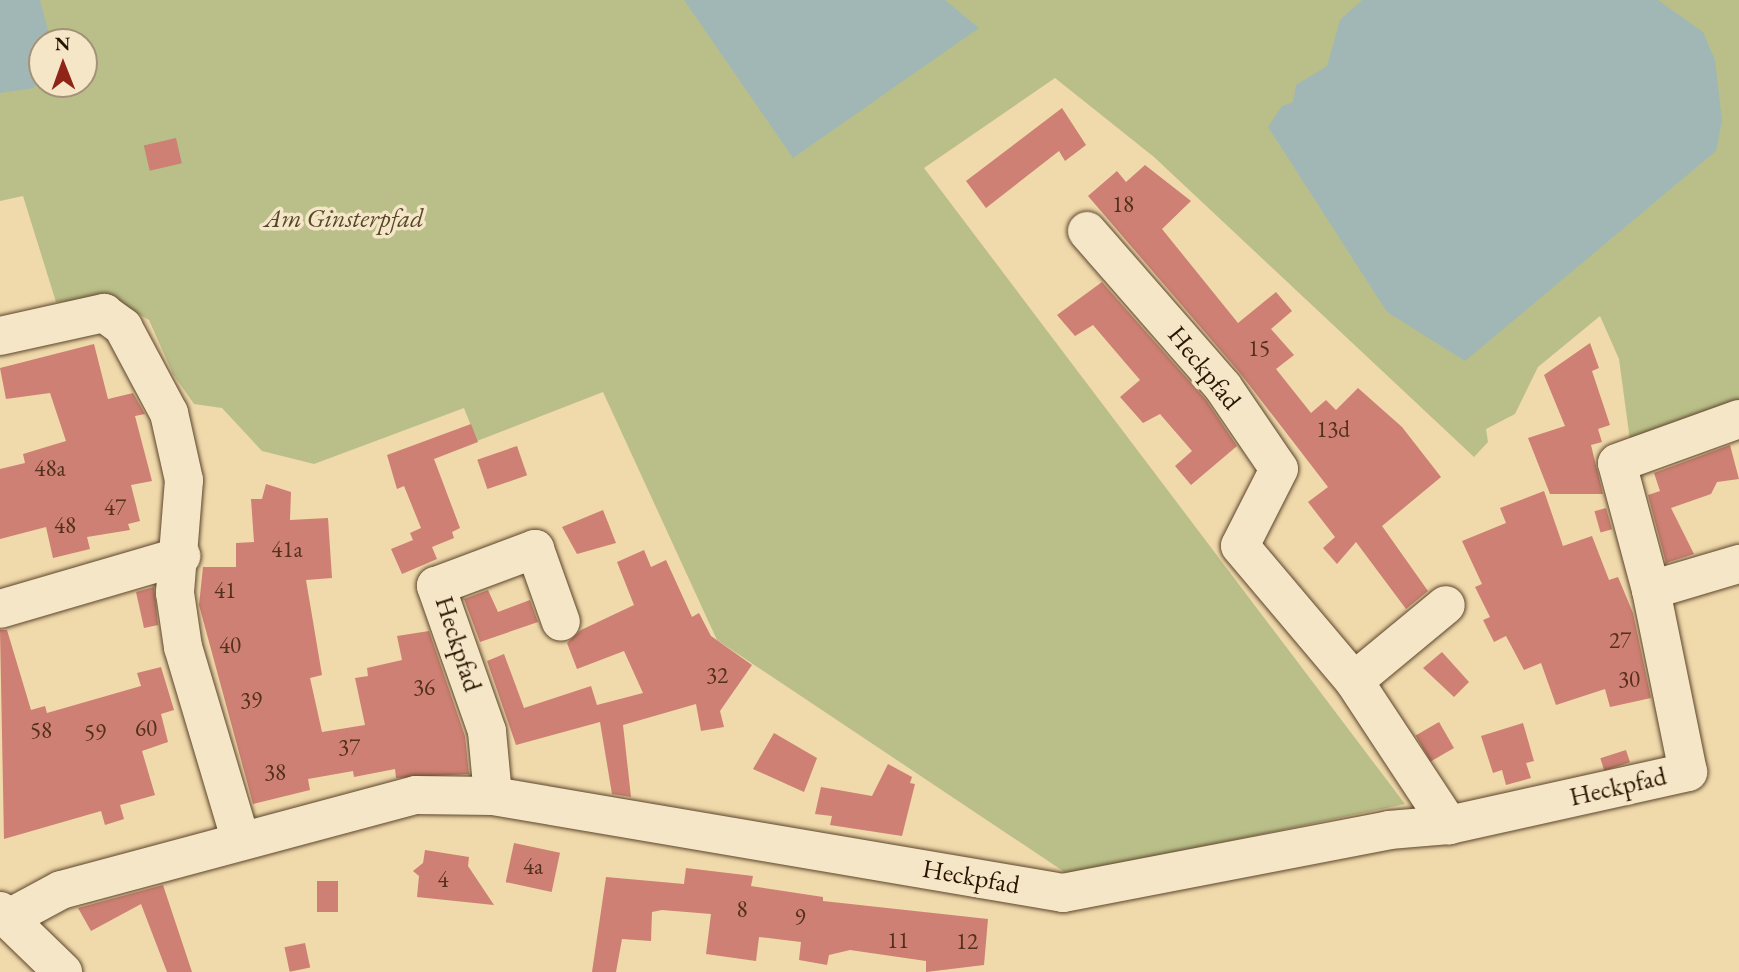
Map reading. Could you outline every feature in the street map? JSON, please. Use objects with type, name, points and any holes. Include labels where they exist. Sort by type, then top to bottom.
[{"type":"street","name":"Heckpfad","points":[[1087,231],[1223,387],[1279,470],[1240,546],[1354,681],[1449,825]]},
{"type":"street","points":[[0,336],[104,313],[123,327],[169,413],[184,480],[181,556],[175,593],[183,647],[241,841]]},
{"type":"street","name":"Heckpfad","points":[[5,914],[61,890],[416,795],[493,796],[1063,893],[1389,830],[1449,825],[1688,772],[1651,590],[1617,463],[1739,419]]},
{"type":"street","name":"Heckpfad","points":[[493,796],[487,731],[436,586],[535,549],[561,622]]},
{"type":"street","points":[[0,609],[181,556]]},
{"type":"street","points":[[1651,590],[1739,564]]},
{"type":"street","points":[[1354,681],[1446,605]]},
{"type":"street","points":[[5,914],[64,972]]},
{"type":"green space","name":"Am Ginsterpfad","points":[[0,0],[1739,0],[1739,418],[1631,448],[1619,359],[1600,316],[1538,367],[1515,414],[1486,429],[1488,442],[1474,457],[1154,157],[1055,78],[924,168],[1405,804],[1069,875],[717,640],[603,392],[477,441],[464,408],[314,464],[262,451],[222,408],[194,404],[173,374],[149,320],[110,298],[56,302],[23,196],[0,201]]},
{"type":"water","points":[[0,0],[40,0],[47,28],[28,28],[28,89],[0,93]]},
{"type":"water","points":[[684,0],[945,0],[979,28],[793,158]]},
{"type":"water","points":[[1362,0],[1658,0],[1703,32],[1715,60],[1722,121],[1716,151],[1465,361],[1387,312],[1268,127],[1282,106],[1293,102],[1296,85],[1327,66],[1340,20]]},
{"type":"building","points":[[1062,108],[1086,145],[1065,161],[1059,151],[986,208],[966,181]]},
{"type":"building","points":[[176,138],[182,163],[150,171],[144,145]]},
{"type":"building","points":[[1145,165],[1191,201],[1162,229],[1238,323],[1276,292],[1292,311],[1271,329],[1294,355],[1276,369],[1311,413],[1326,400],[1336,410],[1358,388],[1402,427],[1441,477],[1382,526],[1428,591],[1406,609],[1356,542],[1337,564],[1323,548],[1335,537],[1308,502],[1328,487],[1240,373],[1088,196],[1117,171],[1126,182]]},
{"type":"building","points":[[1102,282],[1206,400],[1237,446],[1191,485],[1175,466],[1192,451],[1160,414],[1143,423],[1120,397],[1140,380],[1093,325],[1075,336],[1057,315]]},
{"type":"building","points":[[1590,343],[1599,368],[1592,371],[1610,425],[1598,429],[1602,442],[1591,445],[1603,494],[1550,494],[1528,438],[1565,426],[1544,375]]},
{"type":"building","points":[[94,344],[108,399],[133,393],[145,414],[135,416],[152,481],[131,485],[140,521],[128,524],[130,530],[87,537],[90,549],[53,558],[46,527],[0,539],[0,469],[25,463],[23,454],[66,441],[50,393],[6,399],[0,368]]},
{"type":"building","points":[[471,424],[478,442],[434,459],[460,528],[452,532],[454,538],[432,547],[437,559],[402,574],[391,549],[413,540],[410,533],[421,528],[404,486],[397,489],[387,455]]},
{"type":"building","points":[[1730,445],[1739,479],[1717,482],[1711,494],[1671,508],[1694,554],[1666,563],[1648,495],[1660,491],[1654,473]]},
{"type":"building","points":[[517,446],[527,475],[487,489],[477,460]]},
{"type":"building","points":[[266,484],[291,492],[290,520],[328,518],[332,578],[306,580],[322,675],[310,678],[322,732],[365,725],[355,678],[368,676],[367,668],[402,660],[397,636],[429,631],[465,736],[469,774],[396,778],[395,769],[354,777],[353,771],[308,779],[310,790],[253,804],[199,605],[203,567],[236,567],[236,543],[254,542],[251,499],[262,499]]},
{"type":"building","points":[[1544,491],[1563,546],[1592,536],[1609,580],[1618,577],[1633,613],[1651,698],[1610,707],[1605,689],[1556,705],[1541,663],[1524,670],[1506,636],[1494,642],[1483,620],[1490,617],[1475,587],[1482,584],[1462,541],[1506,523],[1500,508]]},
{"type":"building","points":[[1606,508],[1612,529],[1601,532],[1594,511]]},
{"type":"building","points":[[603,510],[616,543],[577,554],[562,527]]},
{"type":"building","points":[[644,550],[651,567],[666,560],[692,617],[699,613],[711,636],[752,665],[720,711],[724,727],[701,731],[696,704],[623,725],[631,797],[612,794],[600,722],[516,745],[487,661],[504,654],[524,708],[591,686],[597,705],[643,693],[624,651],[577,669],[567,643],[581,630],[634,605],[617,562]]},
{"type":"building","points":[[154,587],[158,625],[144,628],[136,592]]},
{"type":"building","points":[[488,590],[498,612],[530,600],[538,622],[480,642],[464,599]]},
{"type":"building","points":[[0,630],[7,630],[31,710],[45,706],[47,713],[141,686],[137,673],[161,667],[174,710],[161,714],[168,742],[142,751],[155,795],[120,805],[124,819],[105,825],[101,811],[4,839]]},
{"type":"building","points":[[1442,652],[1469,682],[1454,697],[1423,668]]},
{"type":"building","points":[[1439,722],[1454,748],[1431,761],[1416,736]]},
{"type":"building","points":[[1523,723],[1534,761],[1526,763],[1531,778],[1506,785],[1502,770],[1493,773],[1481,736]]},
{"type":"building","points":[[774,733],[817,758],[804,792],[753,769]]},
{"type":"building","points":[[1626,750],[1630,762],[1604,771],[1600,758]]},
{"type":"building","points":[[888,764],[912,777],[910,783],[915,784],[902,836],[830,825],[832,816],[815,814],[821,787],[872,796]]},
{"type":"building","points":[[514,843],[560,853],[552,892],[506,882]]},
{"type":"building","points":[[425,850],[469,857],[468,866],[494,905],[417,897],[419,876],[413,871],[423,863]]},
{"type":"building","points":[[686,868],[753,876],[751,886],[823,897],[823,901],[988,919],[984,965],[926,972],[926,961],[850,950],[829,955],[827,965],[799,960],[801,942],[759,937],[756,961],[706,954],[711,914],[662,910],[652,912],[651,941],[622,939],[616,972],[592,972],[606,877],[684,884]]},
{"type":"building","points":[[317,881],[338,881],[338,912],[317,912]]},
{"type":"building","points":[[163,885],[192,972],[167,972],[141,904],[91,931],[78,908]]},
{"type":"building","points":[[305,943],[310,967],[290,972],[284,947]]}]
